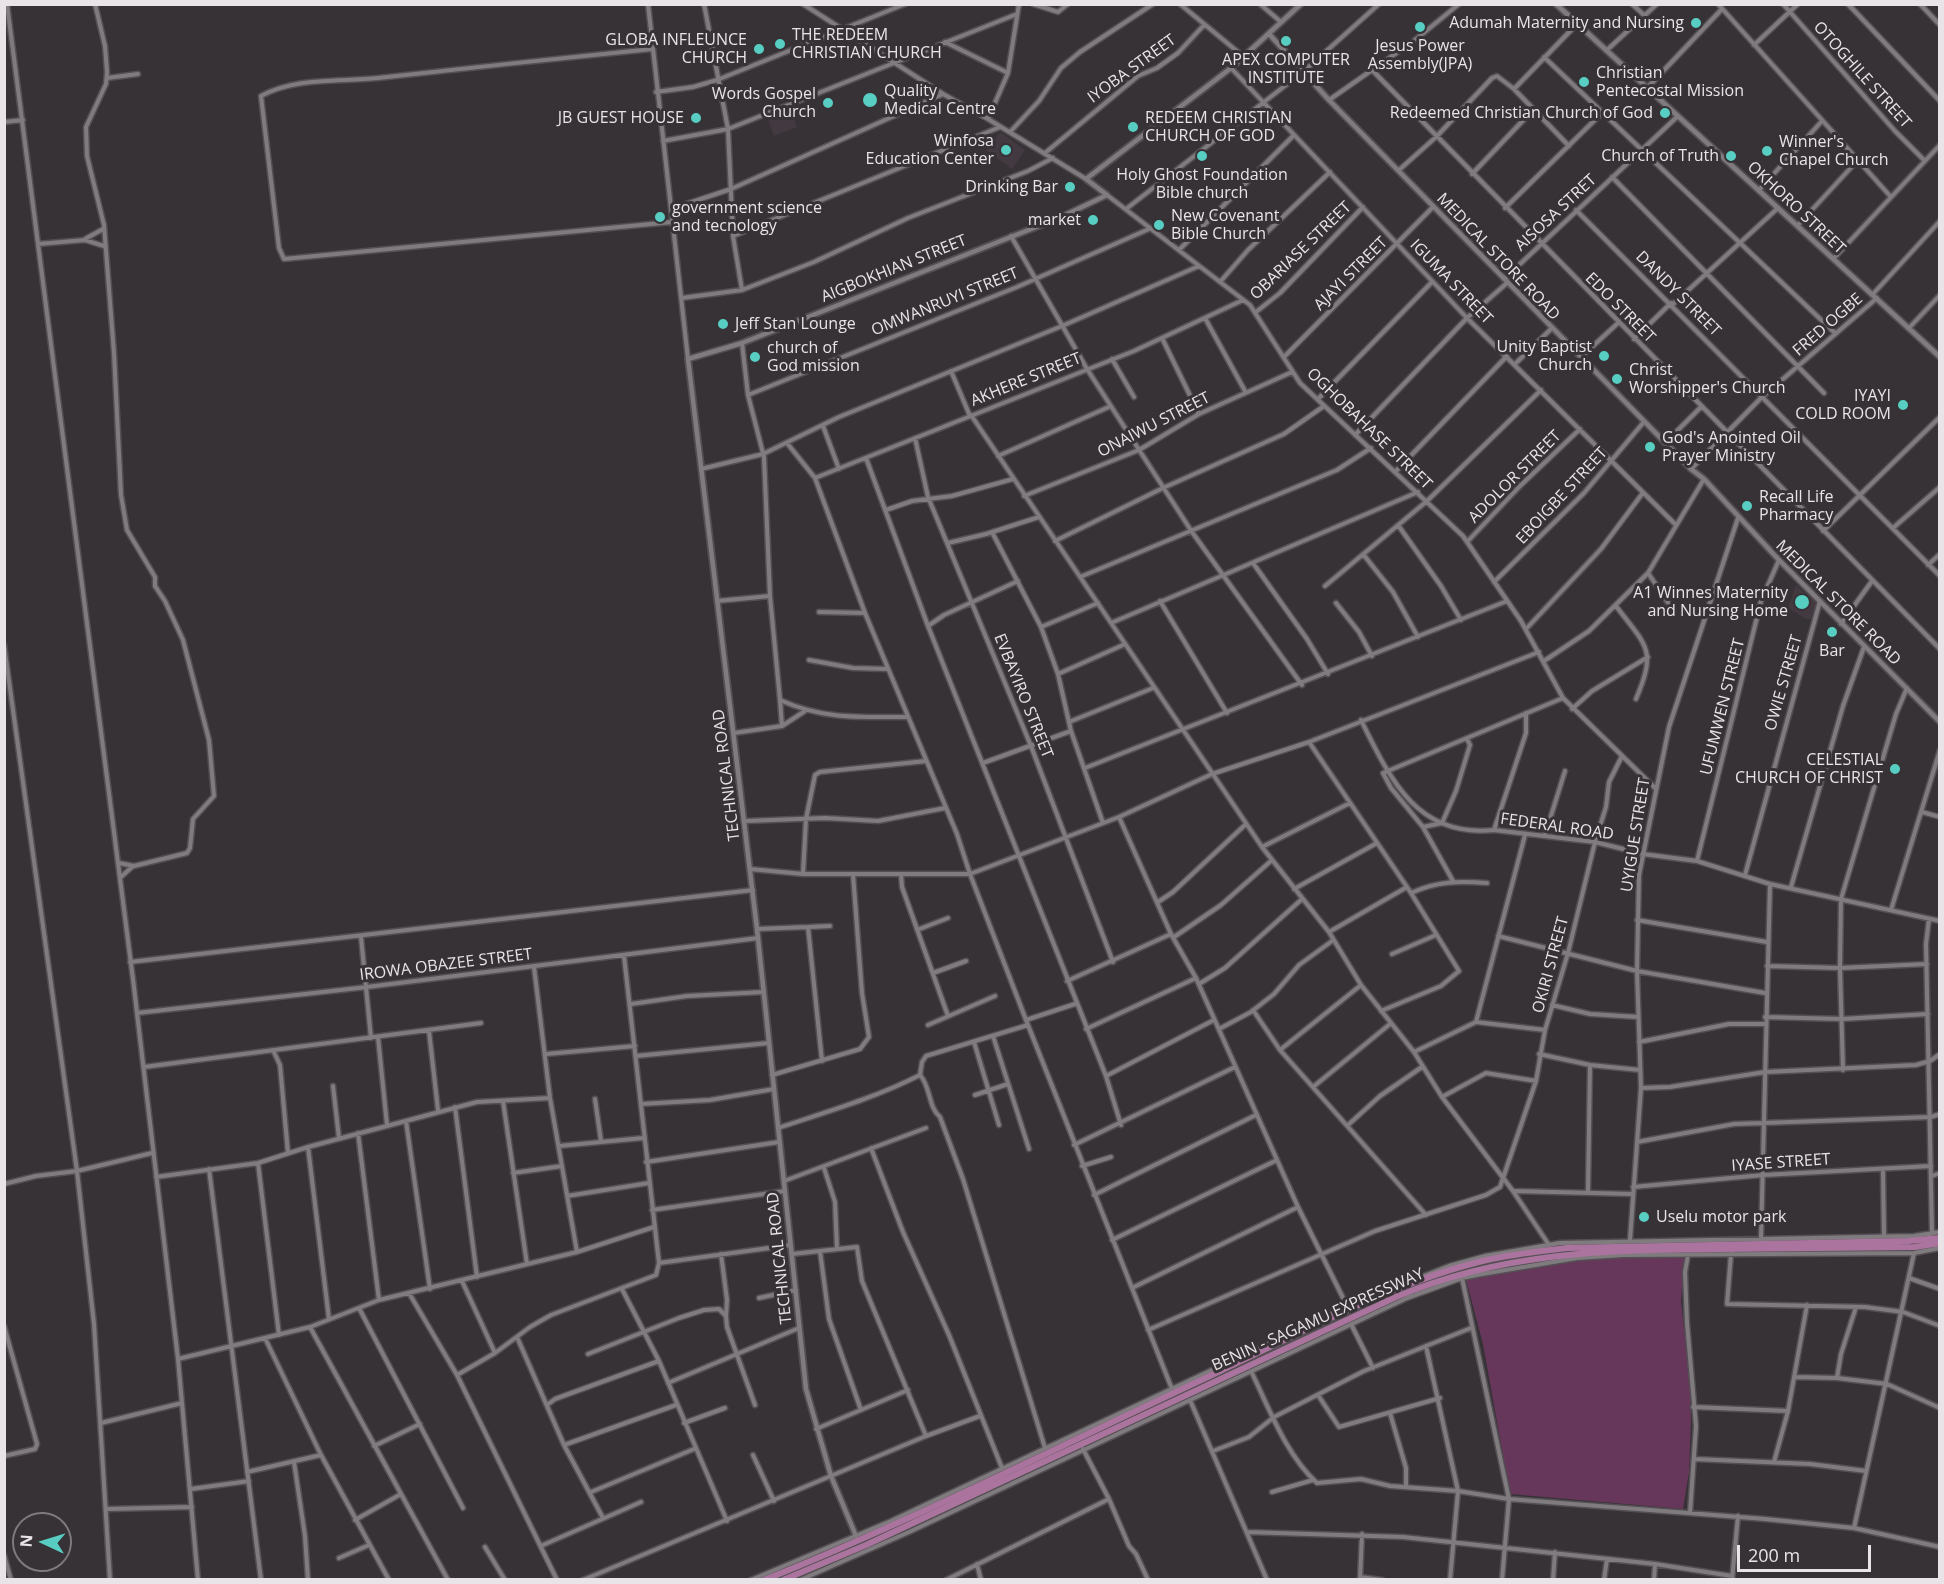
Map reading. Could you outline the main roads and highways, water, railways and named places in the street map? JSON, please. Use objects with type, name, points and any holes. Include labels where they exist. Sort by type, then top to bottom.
[{"type":"highway","points":[[764,1580],[858,1542],[1349,1309],[1395,1294],[1433,1276],[1490,1260],[1567,1248],[1908,1241],[1940,1238]]},
{"type":"highway","name":"BENIN - SAGAMU EXPRESSWAY","points":[[783,1580],[866,1545],[1395,1294],[1475,1270],[1533,1257],[1569,1254],[1915,1247],[1940,1243]]},
{"type":"place","name":"Adumah Maternity and Nursing","points":[[1696,23]]},
{"type":"place","name":"Jesus Power Assembly(JPA)","points":[[1420,27]]},
{"type":"place","name":"APEX COMPUTER INSTITUTE","points":[[1286,41]]},
{"type":"place","name":"THE REDEEM CHRISTIAN CHURCH","points":[[780,44]]},
{"type":"place","name":"GLOBA INFLEUNCE CHURCH","points":[[759,49]]},
{"type":"place","name":"Christian Pentecostal Mission","points":[[1584,82]]},
{"type":"place","name":"Quality Medical Centre","points":[[870,100]]},
{"type":"place","name":"Words Gospel Church","points":[[828,103]]},
{"type":"place","name":"Redeemed Christian Church of God","points":[[1665,113]]},
{"type":"place","name":"JB GUEST HOUSE","points":[[696,118]]},
{"type":"place","name":"REDEEM CHRISTIAN CHURCH OF GOD","points":[[1133,127]]},
{"type":"place","name":"Winfosa Education Center","points":[[1006,150]]},
{"type":"place","name":"Winner's Chapel Church","points":[[1767,151]]},
{"type":"place","name":"Holy Ghost Foundation Bible church","points":[[1202,156]]},
{"type":"place","name":"Church of Truth","points":[[1731,156]]},
{"type":"place","name":"Drinking Bar","points":[[1070,187]]},
{"type":"place","name":"government science and tecnology","points":[[660,217]]},
{"type":"place","name":"market","points":[[1093,220]]},
{"type":"place","name":"New Covenant Bible Church","points":[[1159,225]]},
{"type":"place","name":"Jeff Stan Lounge","points":[[723,324]]},
{"type":"place","name":"Unity Baptist Church","points":[[1604,356]]},
{"type":"place","name":"church of God mission","points":[[755,357]]},
{"type":"place","name":"Christ Worshipper's Church","points":[[1617,379]]},
{"type":"place","name":"IYAYI COLD ROOM","points":[[1903,405]]},
{"type":"place","name":"God's Anointed Oil Prayer Ministry","points":[[1650,447]]},
{"type":"place","name":"Recall Life Pharmacy","points":[[1747,506]]},
{"type":"place","name":"A1 Winnes Maternity and Nursing Home","points":[[1802,602]]},
{"type":"place","name":"Bar","points":[[1832,632]]},
{"type":"place","name":"CELESTIAL CHURCH OF CHRIST","points":[[1895,769]]},
{"type":"place","name":"Uselu motor park","points":[[1644,1217]]}]
